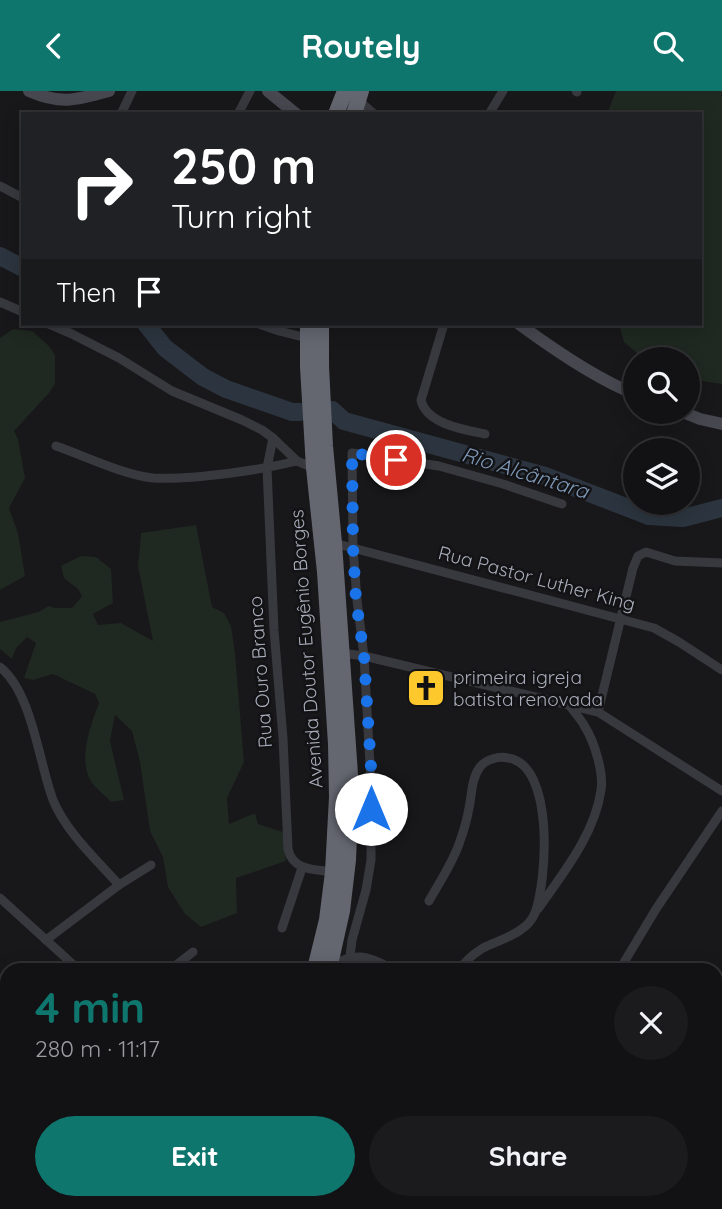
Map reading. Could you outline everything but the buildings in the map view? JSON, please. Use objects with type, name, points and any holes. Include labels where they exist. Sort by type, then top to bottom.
[{"type":"highway","points":[[339,112],[354,99]]},
{"type":"highway","name":"Avenida Doutor Eugênio Borges","points":[[314,366],[321,326]]},
{"type":"highway","name":"Avenida Doutor Eugênio Borges","points":[[307,331],[314,366],[319,446],[334,543],[351,789],[348,860],[342,911],[331,963]]},
{"type":"highway","name":"Avenida Doutor Eugênio Borges","points":[[316,963],[327,920],[333,872],[337,797],[325,572],[314,468],[319,446]]},
{"type":"street","points":[[29,91],[47,99],[76,100],[109,91]]},
{"type":"street","points":[[122,112],[132,91]]},
{"type":"street","points":[[239,112],[250,91]]},
{"type":"street","points":[[268,91],[294,112]]},
{"type":"street","points":[[490,112],[503,91]]},
{"type":"street","points":[[354,99],[371,112]]},
{"type":"street","points":[[0,186],[21,197]]},
{"type":"street","points":[[0,302],[21,311]]},
{"type":"street","points":[[53,326],[119,358],[172,391],[242,419],[273,437],[297,461],[314,468]]},
{"type":"street","points":[[265,326],[279,331],[307,331]]},
{"type":"street","points":[[443,326],[421,400],[426,412],[434,418],[462,430],[485,434]]},
{"type":"street","points":[[522,326],[543,342],[623,388]]},
{"type":"street","points":[[700,417],[722,424]]},
{"type":"street","name":"Rua Ouro Branco","points":[[273,437],[267,468],[288,849],[293,862],[302,868]]},
{"type":"street","points":[[57,446],[132,474],[153,478],[212,475],[297,461]]},
{"type":"street","points":[[350,956],[371,859],[372,783],[364,656],[356,600],[352,453],[439,466],[562,504]]},
{"type":"street","name":"Rua Pastor Luther King","points":[[334,543],[654,628],[722,670]]},
{"type":"street","points":[[598,712],[638,557],[646,552],[675,561],[722,563]]},
{"type":"street","points":[[341,653],[364,656],[598,712],[722,791]]},
{"type":"street","points":[[0,667],[6,671],[20,693],[54,801],[67,826],[119,885]]},
{"type":"street","points":[[465,963],[483,948],[519,931],[535,914],[587,834],[596,812],[602,787],[600,767],[586,727],[569,705]]},
{"type":"street","points":[[429,901],[459,846],[469,811],[473,783],[480,767],[490,759],[503,757],[517,759],[529,769],[541,810],[545,849],[535,914]]},
{"type":"street","points":[[351,789],[372,783]]},
{"type":"street","points":[[624,963],[656,909],[722,811]]},
{"type":"street","points":[[46,940],[119,885],[151,865]]},
{"type":"street","points":[[282,928],[302,868],[333,872]]},
{"type":"street","points":[[0,898],[71,963]]},
{"type":"street","points":[[179,963],[193,952]]},
{"type":"street","points":[[337,963],[350,956],[370,958],[380,963]]},
{"type":"shaded area","points":[[616,91],[722,91],[722,384],[700,381],[700,347],[630,347],[624,342],[620,326],[702,326],[702,112],[608,112]]},
{"type":"shaded area","points":[[13,329],[32,331],[49,346],[55,355],[55,384],[14,431],[25,478],[9,508],[18,533],[25,576],[0,590],[0,338]]},
{"type":"shaded area","points":[[196,525],[212,607],[224,613],[231,626],[235,653],[244,762],[227,798],[229,824],[255,813],[258,824],[283,832],[286,861],[236,878],[237,913],[201,927],[185,914],[168,887],[163,857],[150,831],[140,762],[132,731],[115,715],[110,741],[124,800],[111,802],[93,785],[86,769],[87,740],[99,703],[95,694],[53,674],[33,680],[24,678],[36,643],[27,637],[16,648],[12,659],[0,649],[0,622],[38,612],[49,606],[72,608],[82,596],[78,589],[64,578],[61,566],[81,556],[96,557],[111,569],[113,603],[93,614],[98,625],[121,623],[153,641],[138,566],[141,533]]},
{"type":"waterway","name":"Rio Alcântara","points":[[0,256],[21,267]]},
{"type":"waterway","name":"Rio Alcântara","points":[[148,326],[165,348],[203,377],[226,389],[292,412],[300,412]]},
{"type":"waterway","name":"Rio Alcântara","points":[[332,410],[344,421],[545,476],[649,516],[683,518],[722,508]]},
{"type":"place","name":"primeira igreja batista renovada","points":[[426,688]]},
{"type":"route","points":[[371,809],[372,783],[364,656],[356,600],[353,547],[352,453],[396,460]]}]
